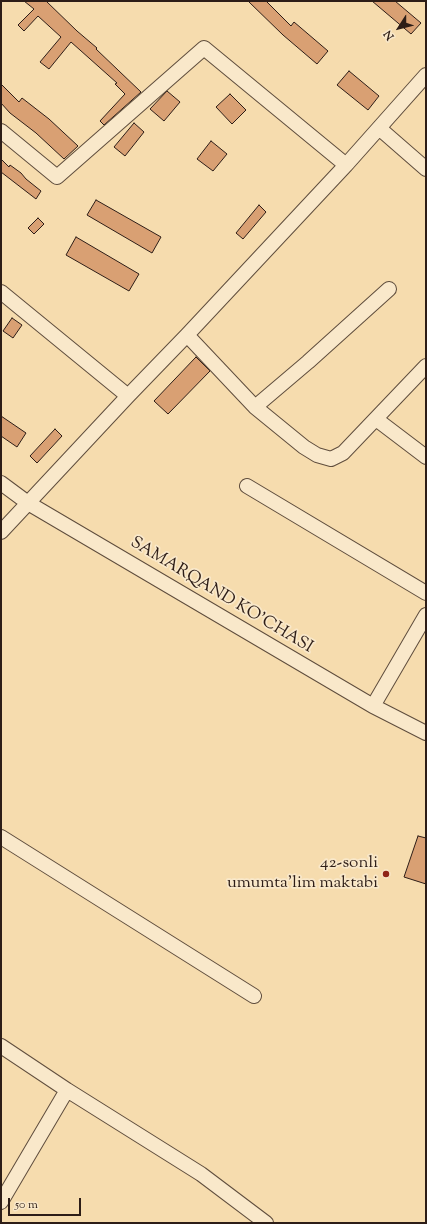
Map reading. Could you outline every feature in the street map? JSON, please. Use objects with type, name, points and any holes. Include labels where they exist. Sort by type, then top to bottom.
[{"type":"street","points":[[1,131],[57,178],[204,48],[346,165]]},
{"type":"street","points":[[1,532],[346,165],[426,75]]},
{"type":"street","points":[[379,128],[426,169]]},
{"type":"street","points":[[255,407],[308,362],[390,288]]},
{"type":"street","points":[[1,292],[128,396]]},
{"type":"street","points":[[187,335],[255,407],[304,447],[318,455],[331,459],[344,453],[426,366]]},
{"type":"street","points":[[376,420],[426,458]]},
{"type":"street","name":"SAMARQAND KO'CHASI","points":[[1,483],[28,503],[373,706],[426,733]]},
{"type":"street","points":[[247,486],[426,593]]},
{"type":"street","points":[[373,706],[426,615]]},
{"type":"street","points":[[1,837],[254,996]]},
{"type":"street","points":[[1,1046],[67,1090],[201,1174],[266,1223]]},
{"type":"street","points":[[1,1202],[67,1090]]},
{"type":"building","points":[[24,1],[46,1],[97,48],[96,49],[141,92],[104,125],[100,121],[125,94],[115,84],[117,83],[71,42],[49,69],[40,62],[61,37],[38,16],[24,31],[18,25],[34,9]]},
{"type":"building","points":[[248,1],[266,1],[291,26],[294,22],[328,51],[317,64],[283,35]]},
{"type":"building","points":[[372,1],[395,1],[421,23],[411,34]]},
{"type":"building","points":[[349,71],[379,96],[368,110],[337,85]]},
{"type":"building","points":[[1,84],[19,102],[22,98],[49,119],[78,146],[64,159],[36,133],[10,113],[1,103]]},
{"type":"building","points":[[167,91],[180,102],[164,121],[150,109]]},
{"type":"building","points":[[230,94],[246,110],[232,124],[216,107]]},
{"type":"building","points":[[134,123],[144,132],[125,156],[114,147]]},
{"type":"building","points":[[211,141],[227,154],[213,171],[197,159]]},
{"type":"building","points":[[1,159],[9,167],[10,165],[21,173],[41,191],[36,199],[1,172]]},
{"type":"building","points":[[96,200],[161,237],[152,253],[87,215]]},
{"type":"building","points":[[259,205],[266,212],[243,239],[236,233]]},
{"type":"building","points":[[38,218],[44,224],[34,234],[28,228]]},
{"type":"building","points":[[76,237],[139,274],[129,291],[66,255]]},
{"type":"building","points":[[12,318],[22,325],[13,338],[3,331]]},
{"type":"building","points":[[196,357],[210,371],[168,414],[154,401]]},
{"type":"building","points":[[1,416],[26,433],[17,447],[1,436]]},
{"type":"building","points":[[55,429],[62,436],[37,463],[30,456]]},
{"type":"building","points":[[418,836],[426,838],[426,884],[404,877]]},
{"type":"place","name":"42-sonli umumta'lim maktabi","points":[[386,874]]}]
